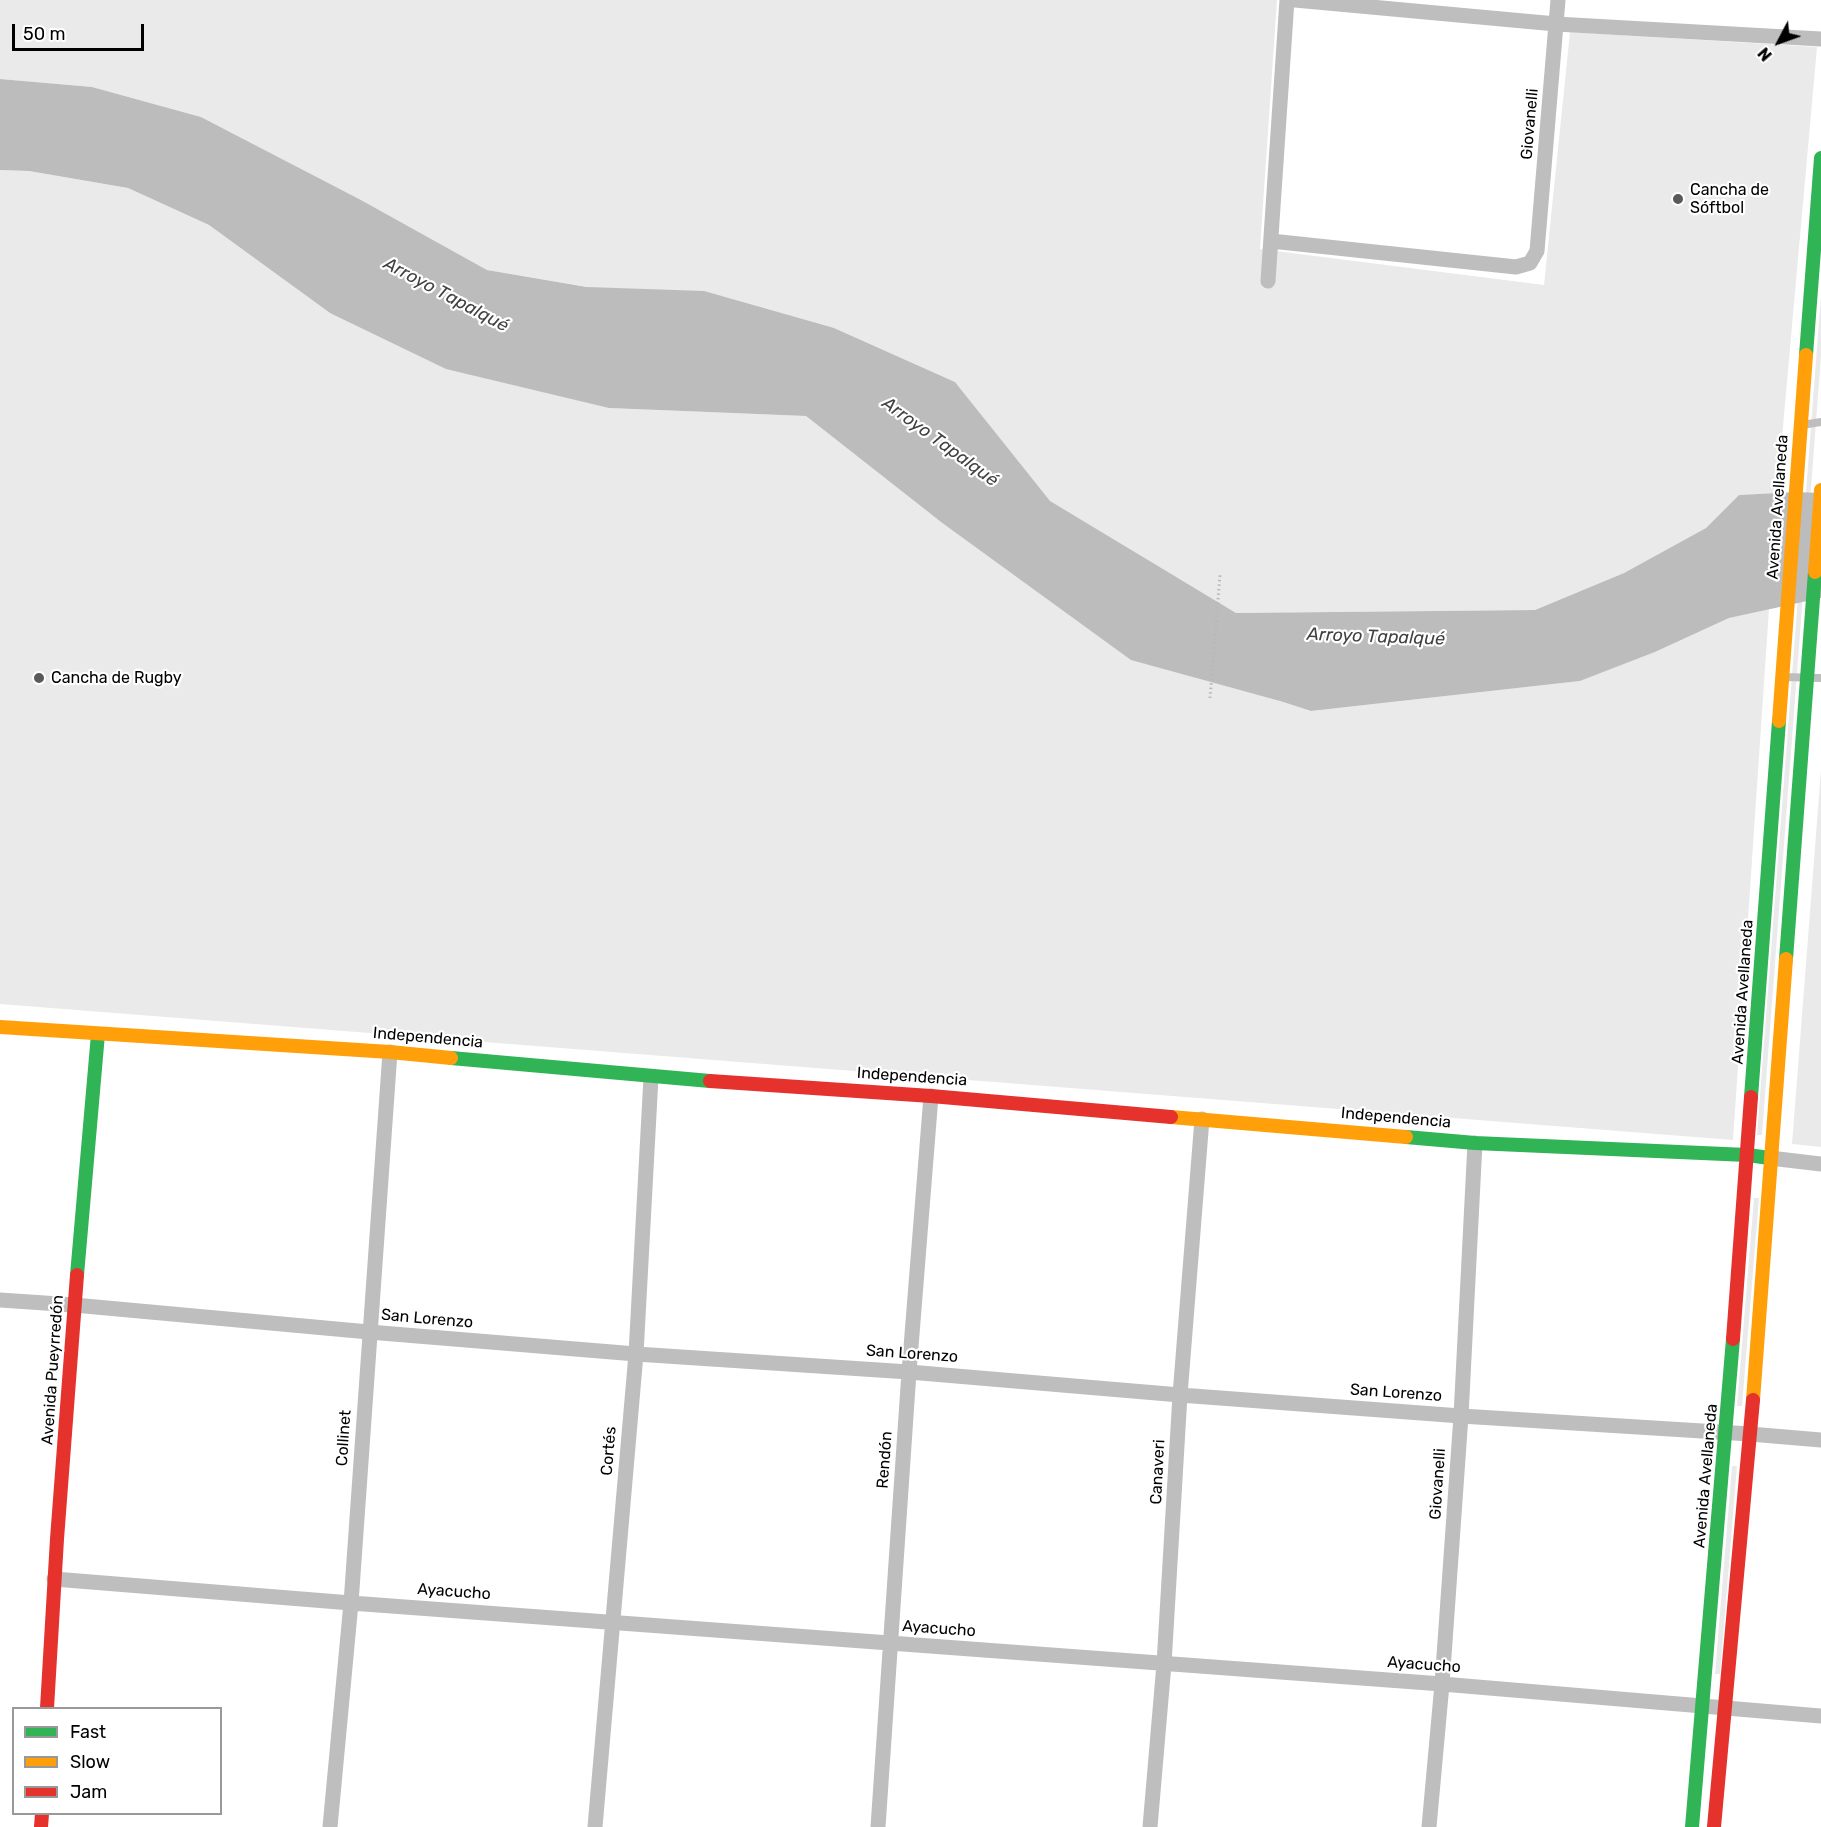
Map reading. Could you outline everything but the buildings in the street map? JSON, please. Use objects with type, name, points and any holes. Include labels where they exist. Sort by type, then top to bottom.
[{"type":"main road","name":"Avenida Avellaneda","points":[[1692,1827],[1704,1707],[1748,1155],[1821,158]]},
{"type":"main road","points":[[1714,1827],[1750,1434],[1770,1158],[1815,678],[1810,652],[1821,490]]},
{"type":"main road","name":"Independencia","points":[[0,1027],[390,1052],[651,1077],[931,1096],[1475,1143],[1748,1155],[1770,1158]]},
{"type":"main road","name":"Avenida Pueyrredón","points":[[47,1707],[74,1305],[98,1034]]},
{"type":"street","points":[[1268,281],[1287,0]]},
{"type":"street","points":[[1296,0],[1556,24],[1821,39]]},
{"type":"street","name":"Giovanelli","points":[[1271,241],[1516,267],[1530,263],[1538,251],[1558,0]]},
{"type":"street","name":"Collinet","points":[[330,1827],[351,1603],[390,1052]]},
{"type":"street","name":"Cortés","points":[[595,1827],[636,1354],[651,1077]]},
{"type":"street","name":"Rendón","points":[[878,1827],[909,1371],[931,1096]]},
{"type":"street","name":"Canaveri","points":[[1150,1827],[1164,1664],[1180,1395],[1202,1119]]},
{"type":"street","name":"Giovanelli","points":[[1429,1827],[1442,1684],[1461,1416],[1475,1143]]},
{"type":"street","name":"Independencia","points":[[1770,1158],[1821,1164]]},
{"type":"street","name":"San Lorenzo","points":[[0,1300],[636,1354],[909,1371],[1180,1395],[1821,1440]]},
{"type":"street","name":"Ayacucho","points":[[54,1579],[1442,1684],[1821,1716]]},
{"type":"lane","points":[[1800,425],[1821,422]]},
{"type":"lane","points":[[1782,677],[1815,678]]},
{"type":"path","points":[[1210,698],[1220,575]]},
{"type":"shaded area","points":[[0,0],[1277,0],[1260,249],[1544,285],[1570,32],[1817,47],[1777,493],[1739,495],[1706,528],[1624,573],[1535,610],[1236,613],[1049,501],[955,382],[834,328],[487,270],[361,200],[201,117],[92,87],[0,79]]},
{"type":"shaded area","points":[[0,170],[29,171],[128,188],[209,225],[330,313],[609,408],[806,416],[941,522],[1280,701],[1311,711],[1580,681],[1655,652],[1729,618],[1769,609],[1733,1140],[0,1004]]},
{"type":"shaded area","points":[[1821,295],[1821,356],[1762,1135],[1757,1135]]},
{"type":"shaded area","points":[[1821,770],[1821,1147],[1792,1144]]},
{"type":"shaded area","points":[[1754,1198],[1759,1198],[1742,1406],[1737,1406]]},
{"type":"shaded area","points":[[1732,1466],[1737,1466],[1720,1674],[1715,1674]]},
{"type":"water","name":"Arroyo Tapalqué","points":[[0,79],[92,87],[201,117],[361,200],[487,270],[587,287],[704,291],[834,328],[955,382],[1050,501],[1236,613],[1535,610],[1624,573],[1706,528],[1739,495],[1796,492],[1821,493],[1821,598],[1729,618],[1655,652],[1580,681],[1311,711],[1131,660],[941,522],[806,416],[609,408],[446,369],[330,313],[209,225],[128,188],[29,171],[0,170]]},
{"type":"traffic: fast","points":[[1806,355],[1821,158]]},
{"type":"traffic: fast","points":[[1786,959],[1815,572]]},
{"type":"traffic: fast","points":[[1751,1097],[1779,721]]},
{"type":"traffic: fast","points":[[77,1275],[98,1034]]},
{"type":"traffic: fast","points":[[451,1058],[710,1081]]},
{"type":"traffic: fast","points":[[1406,1137],[1475,1143],[1747,1155],[1770,1158]]},
{"type":"traffic: fast","points":[[1692,1827],[1733,1339]]},
{"type":"traffic: slow","points":[[1779,721],[1806,355]]},
{"type":"traffic: slow","points":[[1815,572],[1821,490]]},
{"type":"traffic: slow","points":[[1753,1400],[1786,959]]},
{"type":"traffic: slow","points":[[0,1027],[390,1052],[451,1058]]},
{"type":"traffic: slow","points":[[1171,1117],[1406,1137]]},
{"type":"traffic: jam","points":[[710,1081],[931,1096],[1171,1117]]},
{"type":"traffic: jam","points":[[1733,1339],[1751,1097]]},
{"type":"traffic: jam","points":[[47,1707],[77,1275]]},
{"type":"traffic: jam","points":[[1714,1827],[1753,1400]]},
{"type":"traffic: jam","points":[[41,1827],[42,1815]]},
{"type":"place","name":"Cancha de Sóftbol","points":[[1678,199]]},
{"type":"place","name":"Cancha de Rugby","points":[[39,678]]}]
